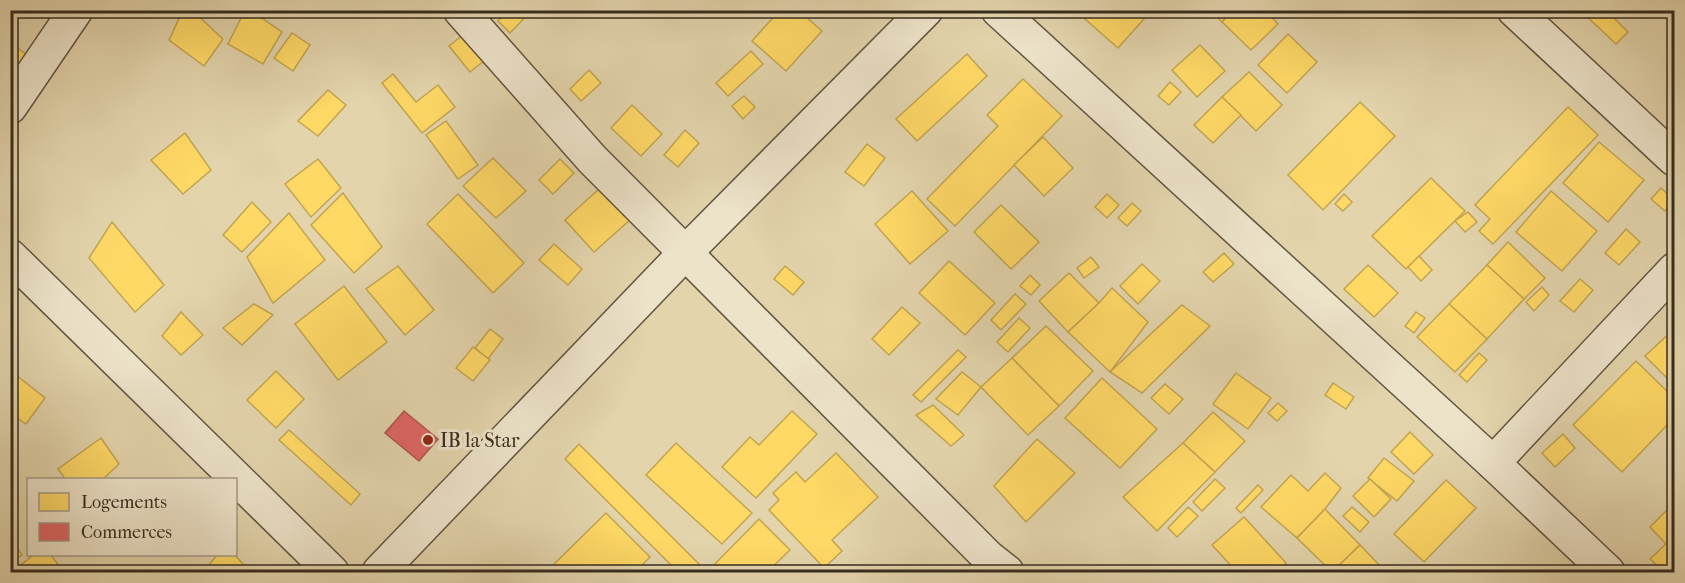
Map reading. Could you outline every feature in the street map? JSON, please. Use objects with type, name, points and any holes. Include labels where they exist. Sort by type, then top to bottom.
[{"type":"street","points":[[10,107],[76,10]]},
{"type":"street","points":[[460,10],[592,159],[686,252],[990,567]]},
{"type":"street","points":[[379,573],[686,252],[926,10]]},
{"type":"street","points":[[998,10],[1493,463],[1608,573]]},
{"type":"street","points":[[1514,10],[1674,159]]},
{"type":"street","points":[[10,256],[236,478]]},
{"type":"street","points":[[1493,463],[1674,270]]},
{"type":"street","points":[[237,479],[332,573]]},
{"type":"building: Logements","points":[[183,10],[192,10],[223,39],[204,66],[169,40]]},
{"type":"building: Logements","points":[[245,10],[250,10],[282,32],[263,64],[228,44]]},
{"type":"building: Logements","points":[[508,10],[532,10],[510,33],[498,21]]},
{"type":"building: Logements","points":[[780,10],[798,10],[822,31],[786,71],[752,41]]},
{"type":"building: Logements","points":[[1093,10],[1152,10],[1118,48],[1085,19]]},
{"type":"building: Logements","points":[[1210,10],[1233,10],[1222,22]]},
{"type":"building: Logements","points":[[1233,10],[1265,10],[1278,24],[1251,50],[1222,22]]},
{"type":"building: Logements","points":[[1582,10],[1606,10],[1628,32],[1616,44]]},
{"type":"building: Logements","points":[[468,31],[489,57],[470,72],[449,46]]},
{"type":"building: Logements","points":[[292,33],[310,45],[293,71],[274,58]]},
{"type":"building: Logements","points":[[1288,34],[1317,62],[1287,93],[1258,65]]},
{"type":"building: Logements","points":[[10,43],[26,54],[10,76]]},
{"type":"building: Logements","points":[[1200,45],[1225,71],[1197,97],[1172,70]]},
{"type":"building: Logements","points":[[751,51],[763,64],[728,96],[716,83]]},
{"type":"building: Logements","points":[[967,54],[987,76],[917,141],[896,119]]},
{"type":"building: Logements","points":[[589,70],[601,83],[581,101],[570,89]]},
{"type":"building: Logements","points":[[1249,72],[1282,105],[1256,131],[1222,97]]},
{"type":"building: Logements","points":[[393,74],[416,102],[438,85],[455,107],[422,133],[382,83]]},
{"type":"building: Logements","points":[[1023,79],[1062,116],[955,226],[927,199],[998,126],[987,115]]},
{"type":"building: Logements","points":[[1170,82],[1181,92],[1169,105],[1158,96]]},
{"type":"building: Logements","points":[[328,90],[346,105],[318,136],[298,121]]},
{"type":"building: Logements","points":[[744,96],[755,107],[743,119],[732,106]]},
{"type":"building: Logements","points":[[1222,97],[1241,115],[1213,143],[1194,125]]},
{"type":"building: Logements","points":[[1360,102],[1395,136],[1323,210],[1288,175]]},
{"type":"building: Logements","points":[[632,105],[662,134],[641,156],[611,128]]},
{"type":"building: Logements","points":[[1568,107],[1598,135],[1493,244],[1479,231],[1490,219],[1475,205]]},
{"type":"building: Logements","points":[[446,121],[478,165],[458,179],[426,135]]},
{"type":"building: Logements","points":[[685,130],[699,143],[678,167],[664,155]]},
{"type":"building: Logements","points":[[185,133],[211,170],[183,194],[151,160]]},
{"type":"building: Logements","points":[[1043,137],[1073,168],[1044,196],[1014,165]]},
{"type":"building: Logements","points":[[1599,142],[1644,180],[1608,222],[1563,183]]},
{"type":"building: Logements","points":[[867,144],[885,158],[864,186],[845,172]]},
{"type":"building: Logements","points":[[493,158],[526,191],[496,218],[463,186]]},
{"type":"building: Logements","points":[[318,159],[341,188],[311,217],[285,184]]},
{"type":"building: Logements","points":[[560,159],[574,173],[553,194],[539,180]]},
{"type":"building: Logements","points":[[1431,178],[1465,211],[1406,269],[1372,236]]},
{"type":"building: Logements","points":[[601,187],[631,219],[594,252],[565,220]]},
{"type":"building: Logements","points":[[1661,188],[1674,200],[1665,211],[1651,199]]},
{"type":"building: Logements","points":[[912,191],[948,231],[910,264],[875,224]]},
{"type":"building: Logements","points":[[1551,191],[1597,231],[1562,271],[1516,232]]},
{"type":"building: Logements","points":[[343,193],[382,247],[354,273],[311,225]]},
{"type":"building: Logements","points":[[458,194],[524,263],[493,293],[427,224]]},
{"type":"building: Logements","points":[[1107,194],[1119,205],[1107,218],[1095,207]]},
{"type":"building: Logements","points":[[1344,194],[1352,202],[1343,211],[1335,204]]},
{"type":"building: Logements","points":[[252,202],[271,222],[242,252],[223,235]]},
{"type":"building: Logements","points":[[1132,203],[1141,211],[1127,226],[1118,218]]},
{"type":"building: Logements","points":[[1001,205],[1039,242],[1011,269],[974,232]]},
{"type":"building: Logements","points":[[1468,212],[1477,222],[1465,232],[1455,221]]},
{"type":"building: Logements","points":[[289,213],[325,260],[273,303],[247,257]]},
{"type":"building: Logements","points":[[112,222],[164,285],[135,312],[89,258]]},
{"type":"building: Logements","points":[[1626,229],[1640,242],[1619,265],[1605,253]]},
{"type":"building: Logements","points":[[1508,242],[1545,278],[1524,299],[1487,265]]},
{"type":"building: Logements","points":[[554,244],[582,269],[568,285],[539,260]]},
{"type":"building: Logements","points":[[1224,253],[1234,264],[1213,282],[1203,272]]},
{"type":"building: Logements","points":[[1419,256],[1432,270],[1421,281],[1408,267]]},
{"type":"building: Logements","points":[[1091,257],[1099,267],[1084,278],[1077,268]]},
{"type":"building: Logements","points":[[949,261],[995,303],[965,335],[919,293]]},
{"type":"building: Logements","points":[[1142,264],[1160,281],[1138,304],[1120,286]]},
{"type":"building: Logements","points":[[1368,265],[1398,293],[1374,317],[1344,289]]},
{"type":"building: Logements","points":[[1487,265],[1524,299],[1487,339],[1449,304]]},
{"type":"building: Logements","points":[[398,266],[434,310],[405,335],[366,289]]},
{"type":"building: Logements","points":[[785,266],[804,282],[793,295],[774,279]]},
{"type":"building: Logements","points":[[1069,273],[1099,303],[1068,332],[1039,301]]},
{"type":"building: Logements","points":[[1030,275],[1040,285],[1031,295],[1020,286]]},
{"type":"building: Logements","points":[[1580,279],[1593,290],[1574,312],[1560,301]]},
{"type":"building: Logements","points":[[344,286],[387,342],[338,380],[295,324]]},
{"type":"building: Logements","points":[[1542,287],[1549,295],[1534,311],[1526,302]]},
{"type":"building: Logements","points":[[1112,288],[1148,322],[1110,372],[1068,332]]},
{"type":"building: Logements","points":[[1015,294],[1026,304],[1001,330],[991,320]]},
{"type":"building: Logements","points":[[254,304],[273,315],[242,345],[223,328]]},
{"type":"building: Logements","points":[[1449,304],[1487,339],[1455,372],[1417,337]]},
{"type":"building: Logements","points":[[1182,305],[1210,326],[1142,393],[1110,372]]},
{"type":"building: Logements","points":[[902,307],[920,323],[889,355],[872,339]]},
{"type":"building: Logements","points":[[181,312],[203,335],[181,355],[162,336]]},
{"type":"building: Logements","points":[[1416,312],[1425,318],[1414,333],[1405,326]]},
{"type":"building: Logements","points":[[1019,318],[1030,328],[1008,352],[997,342]]},
{"type":"building: Logements","points":[[1046,326],[1093,371],[1059,406],[1012,358]]},
{"type":"building: Logements","points":[[490,329],[503,339],[488,359],[475,348]]},
{"type":"building: Logements","points":[[1674,329],[1674,385],[1645,356]]},
{"type":"building: Logements","points":[[473,347],[490,360],[473,381],[456,368]]},
{"type":"building: Logements","points":[[958,350],[966,357],[921,402],[913,395]]},
{"type":"building: Logements","points":[[1479,353],[1487,360],[1467,382],[1459,375]]},
{"type":"building: Logements","points":[[1012,358],[1059,406],[1028,435],[981,387]]},
{"type":"building: Logements","points":[[1636,361],[1674,398],[1674,418],[1622,472],[1573,425]]},
{"type":"building: Logements","points":[[276,371],[304,399],[276,428],[247,400]]},
{"type":"building: Logements","points":[[962,372],[981,387],[958,415],[936,399]]},
{"type":"building: Logements","points":[[1236,373],[1271,398],[1248,429],[1213,404]]},
{"type":"building: Logements","points":[[16,375],[45,398],[26,424],[10,413],[10,380]]},
{"type":"building: Logements","points":[[1102,378],[1157,429],[1120,468],[1065,418]]},
{"type":"building: Logements","points":[[1333,383],[1354,397],[1346,409],[1325,395]]},
{"type":"building: Logements","points":[[1165,384],[1183,399],[1169,414],[1151,398]]},
{"type":"building: Logements","points":[[1278,403],[1287,411],[1277,421],[1268,413]]},
{"type":"building: Logements","points":[[933,405],[964,435],[951,446],[916,415]]},
{"type":"building: Logements","points":[[792,411],[817,434],[756,498],[722,467],[750,437],[759,445]]},
{"type":"building: Logements","points":[[1213,412],[1245,441],[1215,472],[1183,443]]},
{"type":"building: Logements","points":[[289,430],[360,494],[351,505],[279,440]]},
{"type":"building: Logements","points":[[1410,432],[1433,455],[1414,474],[1391,452]]},
{"type":"building: Logements","points":[[1563,434],[1575,448],[1555,467],[1542,453]]},
{"type":"building: Logements","points":[[101,438],[119,464],[104,478],[65,478],[58,469]]},
{"type":"building: Logements","points":[[1037,439],[1075,473],[1026,522],[994,486]]},
{"type":"building: Logements","points":[[676,443],[752,513],[722,544],[646,475]]},
{"type":"building: Logements","points":[[1183,443],[1215,472],[1157,531],[1123,497]]},
{"type":"building: Logements","points":[[579,444],[707,572],[678,572],[565,459]]},
{"type":"building: Logements","points":[[836,453],[878,497],[832,540],[842,551],[824,568],[769,510],[779,500],[773,493],[796,472],[805,482]]},
{"type":"building: Logements","points":[[1384,458],[1414,481],[1397,501],[1368,478]]},
{"type":"building: Logements","points":[[1325,473],[1341,488],[1325,509],[1297,538],[1261,507],[1291,475],[1308,491]]},
{"type":"building: Logements","points":[[1215,479],[1225,488],[1202,511],[1193,502]]},
{"type":"building: Logements","points":[[1370,479],[1391,499],[1374,517],[1353,496]]},
{"type":"building: Logements","points":[[1446,480],[1476,508],[1424,562],[1394,534]]},
{"type":"building: Logements","points":[[1258,485],[1263,490],[1241,513],[1236,508]]},
{"type":"building: Logements","points":[[1674,503],[1674,572],[1664,572],[1650,559],[1666,544],[1650,527]]},
{"type":"building: Logements","points":[[1188,507],[1198,516],[1177,537],[1168,528]]},
{"type":"building: Logements","points":[[1352,507],[1369,522],[1360,532],[1343,516]]},
{"type":"building: Logements","points":[[1325,509],[1360,545],[1332,572],[1297,538]]},
{"type":"building: Logements","points":[[606,513],[650,557],[635,572],[546,572]]},
{"type":"building: Logements","points":[[1244,517],[1286,563],[1276,572],[1237,572],[1212,545]]},
{"type":"building: Logements","points":[[759,519],[790,550],[767,572],[707,572]]},
{"type":"building: Logements","points":[[10,537],[22,555],[10,562]]},
{"type":"building: Logements","points":[[1360,545],[1386,572],[1332,572]]},
{"type":"building: Logements","points":[[32,556],[52,556],[64,572],[22,572],[18,567]]},
{"type":"building: Logements","points":[[216,556],[236,556],[250,572],[203,572]]},
{"type":"building: Logements","points":[[780,565],[788,572],[773,572]]},
{"type":"building: Commerces","points":[[404,411],[438,439],[419,461],[385,433]]},
{"type":"place","name":"IB la Star","points":[[428,440]]}]
